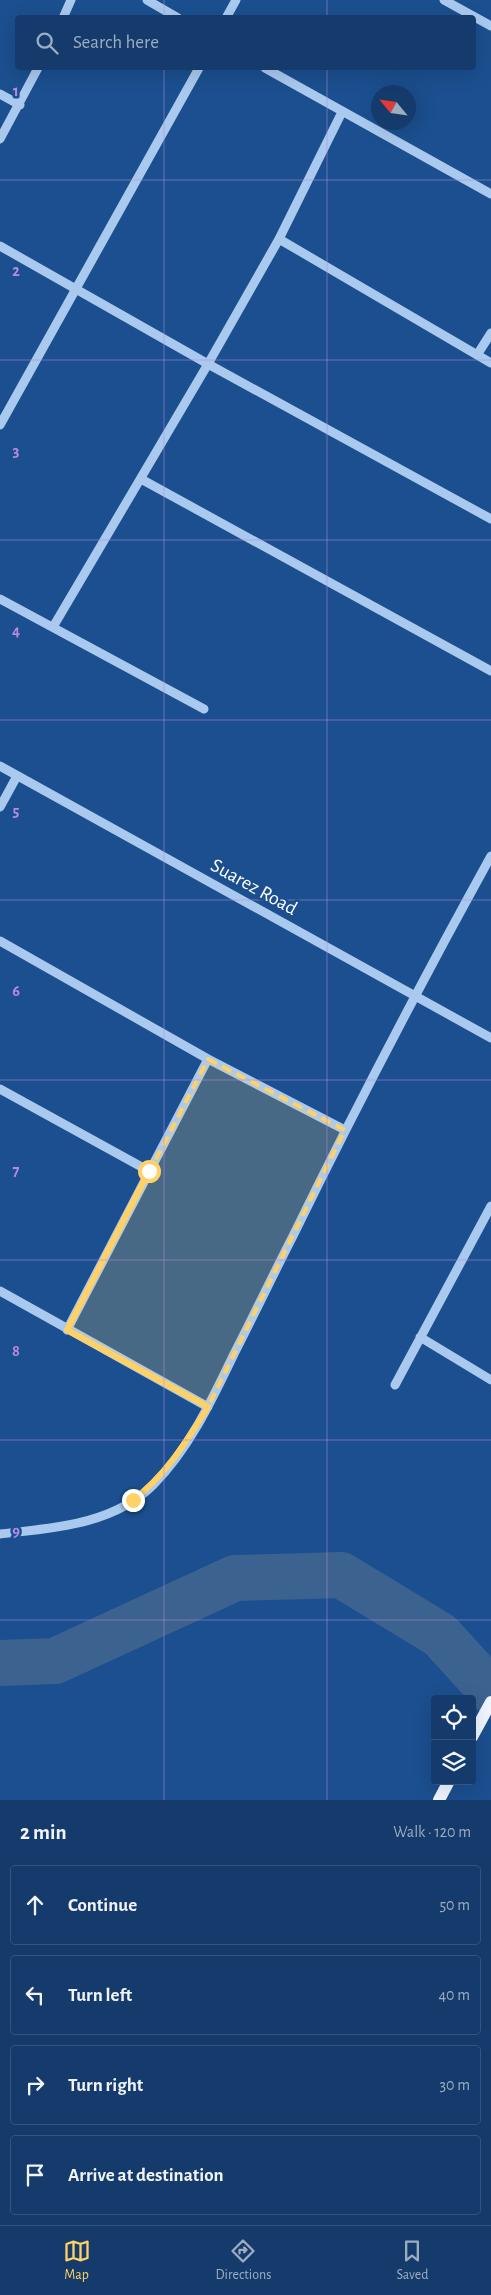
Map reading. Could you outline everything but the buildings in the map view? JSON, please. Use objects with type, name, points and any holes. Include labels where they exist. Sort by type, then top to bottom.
[{"type":"main road","points":[[476,1730],[491,1702]]},
{"type":"main road","points":[[439,1800],[447,1785]]},
{"type":"street","points":[[64,15],[72,0]]},
{"type":"street","points":[[147,0],[173,15]]},
{"type":"street","points":[[228,15],[236,0]]},
{"type":"street","points":[[444,0],[471,15]]},
{"type":"street","points":[[457,7],[466,0]]},
{"type":"street","points":[[476,18],[491,26]]},
{"type":"street","points":[[0,139],[20,105],[37,70]]},
{"type":"street","points":[[0,425],[197,70]]},
{"type":"street","points":[[268,70],[491,194]]},
{"type":"street","points":[[0,94],[20,105]]},
{"type":"street","points":[[53,627],[208,364],[279,239],[342,112]]},
{"type":"street","points":[[279,239],[491,363]]},
{"type":"street","points":[[0,246],[208,364],[491,519]]},
{"type":"street","points":[[477,355],[491,333]]},
{"type":"street","points":[[141,479],[491,671]]},
{"type":"street","points":[[0,599],[204,709]]},
{"type":"street","name":"Suarez Road","points":[[0,766],[491,1038]]},
{"type":"street","points":[[0,807],[17,776]]},
{"type":"street","points":[[0,1534],[75,1525],[133,1500],[152,1486],[178,1454],[208,1407],[345,1130],[414,996],[488,869],[491,856]]},
{"type":"street","points":[[0,941],[208,1059],[345,1130]]},
{"type":"street","points":[[67,1330],[208,1059]]},
{"type":"street","points":[[0,1089],[149,1171]]},
{"type":"street","points":[[395,1385],[491,1206]]},
{"type":"street","points":[[482,1224],[491,1229]]},
{"type":"street","points":[[0,1291],[208,1407]]},
{"type":"street","points":[[420,1337],[491,1380]]},
{"type":"highlighted area","points":[[208,1059],[345,1130],[208,1407],[67,1330]]},
{"type":"waterway","points":[[0,1663],[55,1661],[235,1578],[341,1575],[440,1635],[491,1691]]},
{"type":"route","points":[[133,1500],[152,1486],[178,1454],[208,1407],[67,1330],[149,1171]]}]
